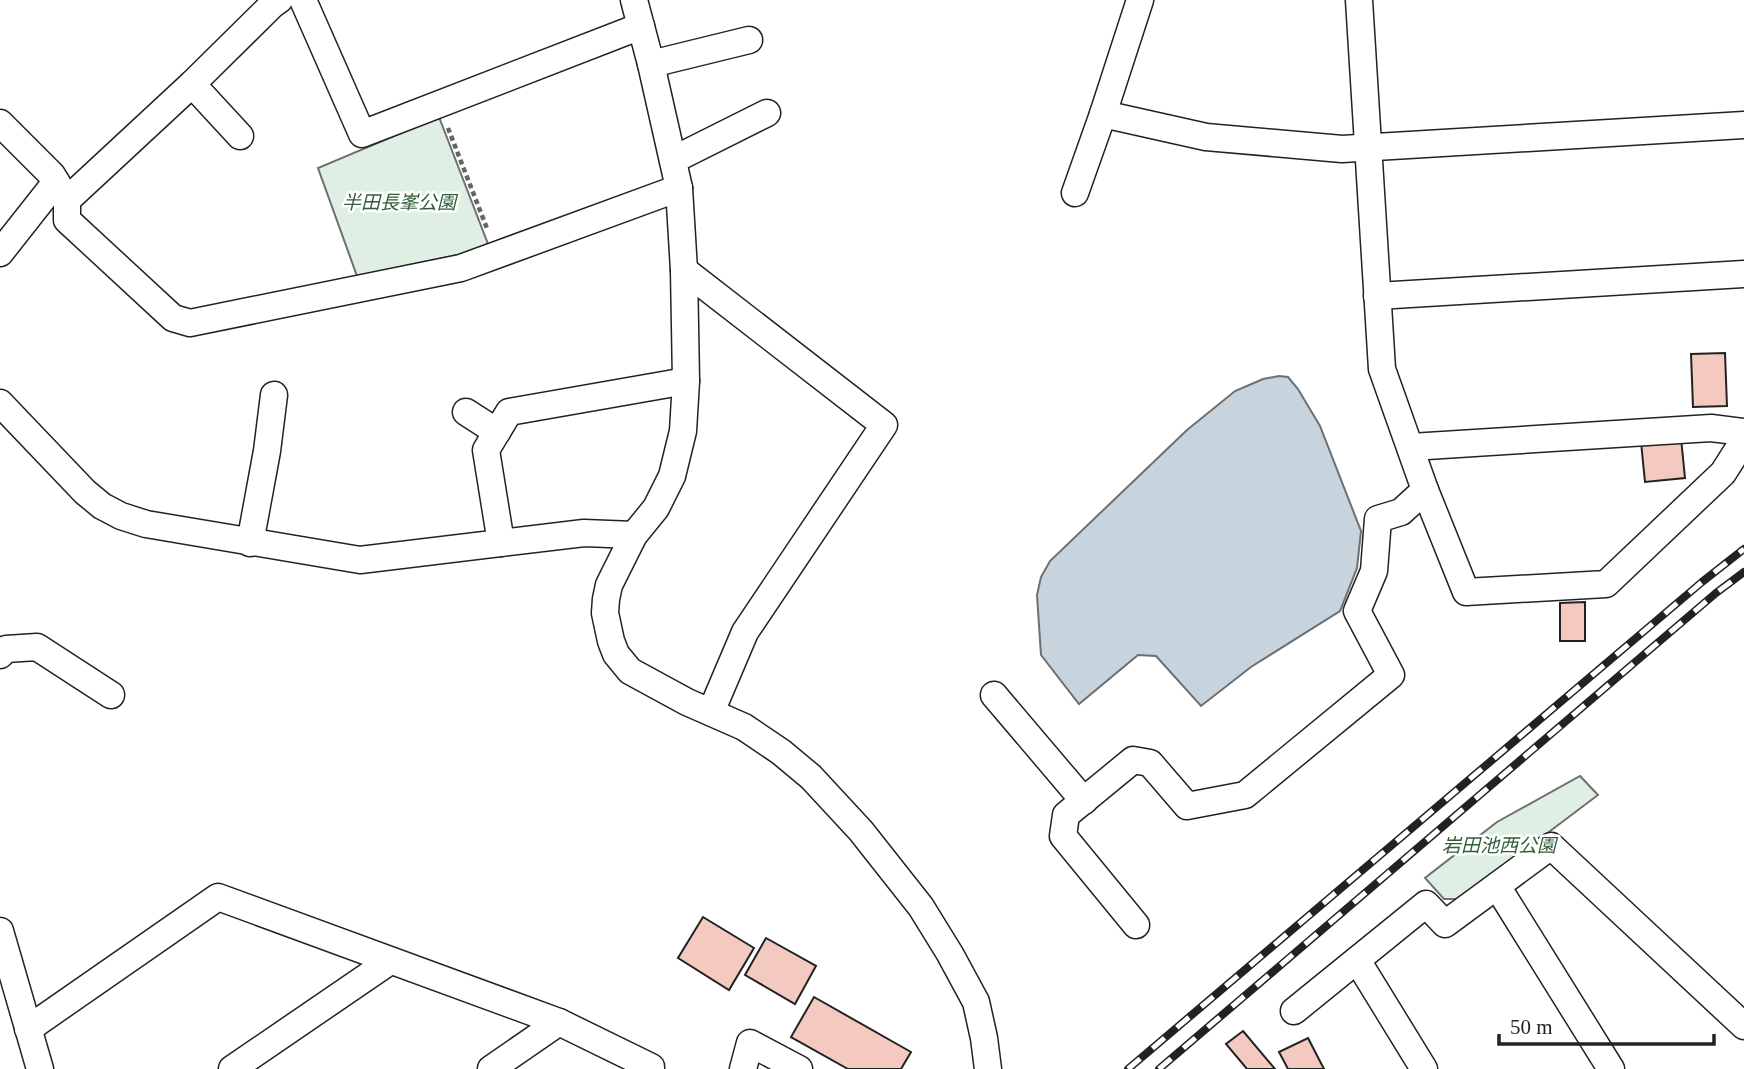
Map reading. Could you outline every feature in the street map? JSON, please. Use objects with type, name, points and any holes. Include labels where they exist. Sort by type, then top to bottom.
[{"type":"street","points":[[0,253],[62,191],[192,84],[284,0],[362,134],[641,26]]},
{"type":"street","points":[[634,0],[679,188],[684,270],[685,381],[683,431],[672,476],[656,508],[634,536],[609,585],[606,599],[607,625],[616,654],[630,671],[687,702],[744,727],[782,752],[811,777],[861,831],[922,907],[950,954],[975,1002],[988,1069]]},
{"type":"street","points":[[1075,193],[1140,0]]},
{"type":"street","points":[[1359,0],[1382,369],[1466,592],[1606,584],[1723,473],[1744,440]]},
{"type":"street","points":[[651,64],[749,40]]},
{"type":"street","points":[[192,84],[240,136]]},
{"type":"street","points":[[673,160],[767,113]]},
{"type":"street","points":[[1103,114],[1206,137],[1342,149],[1744,125]]},
{"type":"street","points":[[0,123],[52,176],[62,191],[67,220],[173,318],[190,323],[461,268],[679,188]]},
{"type":"street","points":[[684,270],[884,425],[745,632],[711,712]]},
{"type":"street","points":[[1377,296],[1744,274]]},
{"type":"street","points":[[501,543],[486,450],[509,412],[685,381]]},
{"type":"street","points":[[250,543],[274,395]]},
{"type":"street","points":[[0,402],[85,492],[102,506],[121,516],[146,524],[360,560],[584,533],[634,536]]},
{"type":"street","points":[[466,412],[497,432]]},
{"type":"street","points":[[1411,447],[1710,428],[1744,432]]},
{"type":"street","points":[[1136,925],[1063,836],[1066,815],[1133,760],[1150,762],[1188,806],[1245,795],[1391,674],[1357,611],[1374,571],[1378,519],[1401,513],[1426,490]]},
{"type":"street","points":[[0,655],[6,649],[37,647],[111,695]]},
{"type":"street","points":[[994,695],[1084,801]]},
{"type":"street","points":[[1294,1011],[1426,904],[1445,924],[1551,846],[1744,1026]]},
{"type":"street","points":[[1497,886],[1611,1069]]},
{"type":"street","points":[[28,1029],[218,897],[559,1022],[652,1068]]},
{"type":"street","points":[[0,931],[40,1069]]},
{"type":"street","points":[[1357,960],[1424,1069]]},
{"type":"street","points":[[232,1069],[390,961]]},
{"type":"street","points":[[491,1069],[559,1022]]},
{"type":"street","points":[[743,1069],[750,1042],[799,1069]]},
{"type":"path","points":[[439,104],[498,255]]},
{"type":"green space","name":"半田長峯公園","points":[[439,117],[488,244],[457,255],[357,276],[318,168]]},
{"type":"green space","name":"岩田池西公園","points":[[1580,776],[1598,795],[1460,899],[1444,899],[1425,878],[1497,822]]},
{"type":"shaded area","points":[[1288,377],[1298,389],[1320,426],[1361,531],[1357,568],[1340,611],[1251,667],[1201,706],[1156,656],[1138,655],[1079,704],[1041,655],[1037,595],[1041,577],[1050,561],[1187,430],[1235,391],[1263,379]]},
{"type":"building","points":[[1725,353],[1727,406],[1693,407],[1691,354]]},
{"type":"building","points":[[1681,438],[1685,478],[1645,482],[1641,442]]},
{"type":"building","points":[[1585,602],[1585,641],[1560,641],[1560,603]]},
{"type":"building","points":[[703,917],[754,948],[729,990],[678,958]]},
{"type":"building","points":[[766,938],[816,966],[795,1004],[745,975]]},
{"type":"building","points":[[814,997],[911,1052],[901,1069],[848,1069],[791,1037]]},
{"type":"building","points":[[1243,1031],[1275,1069],[1247,1069],[1226,1044]]},
{"type":"building","points":[[1308,1038],[1324,1069],[1288,1069],[1279,1052]]},
{"type":"railway","points":[[1128,1069],[1744,549]]},
{"type":"railway","points":[[1159,1069],[1716,593],[1744,572]]}]
